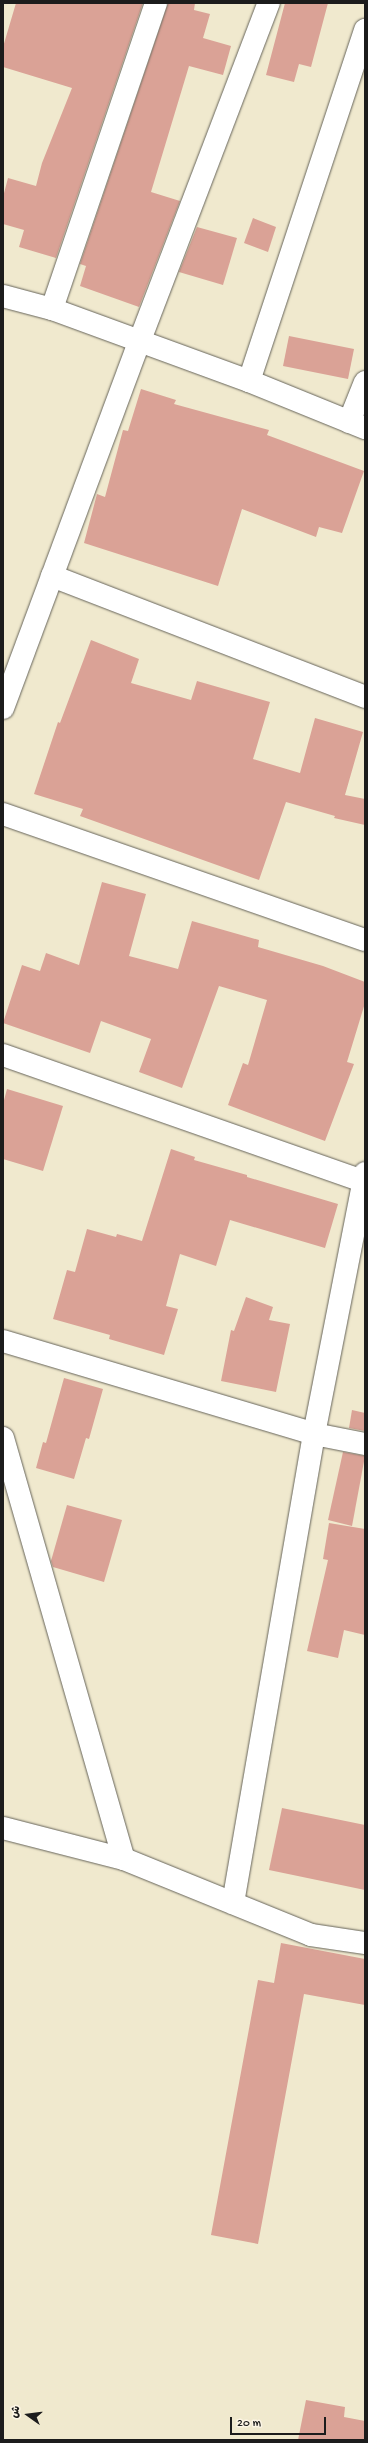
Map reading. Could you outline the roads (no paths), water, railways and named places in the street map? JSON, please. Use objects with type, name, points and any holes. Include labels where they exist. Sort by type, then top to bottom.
[{"type":"street","points":[[52,309],[156,3]]},
{"type":"street","points":[[3,708],[140,340],[269,3]]},
{"type":"street","points":[[249,381],[365,30]]},
{"type":"street","points":[[3,296],[52,309],[140,340],[249,381],[357,425],[365,382]]},
{"type":"street","points":[[52,576],[363,692]]},
{"type":"street","points":[[3,814],[365,940]]},
{"type":"street","points":[[3,1055],[364,1177],[314,1434],[233,1903]]},
{"type":"street","points":[[3,1341],[314,1434],[365,1444]]},
{"type":"street","points":[[3,1438],[124,1859]]},
{"type":"street","points":[[3,1828],[124,1859],[311,1934],[365,1943]]}]
